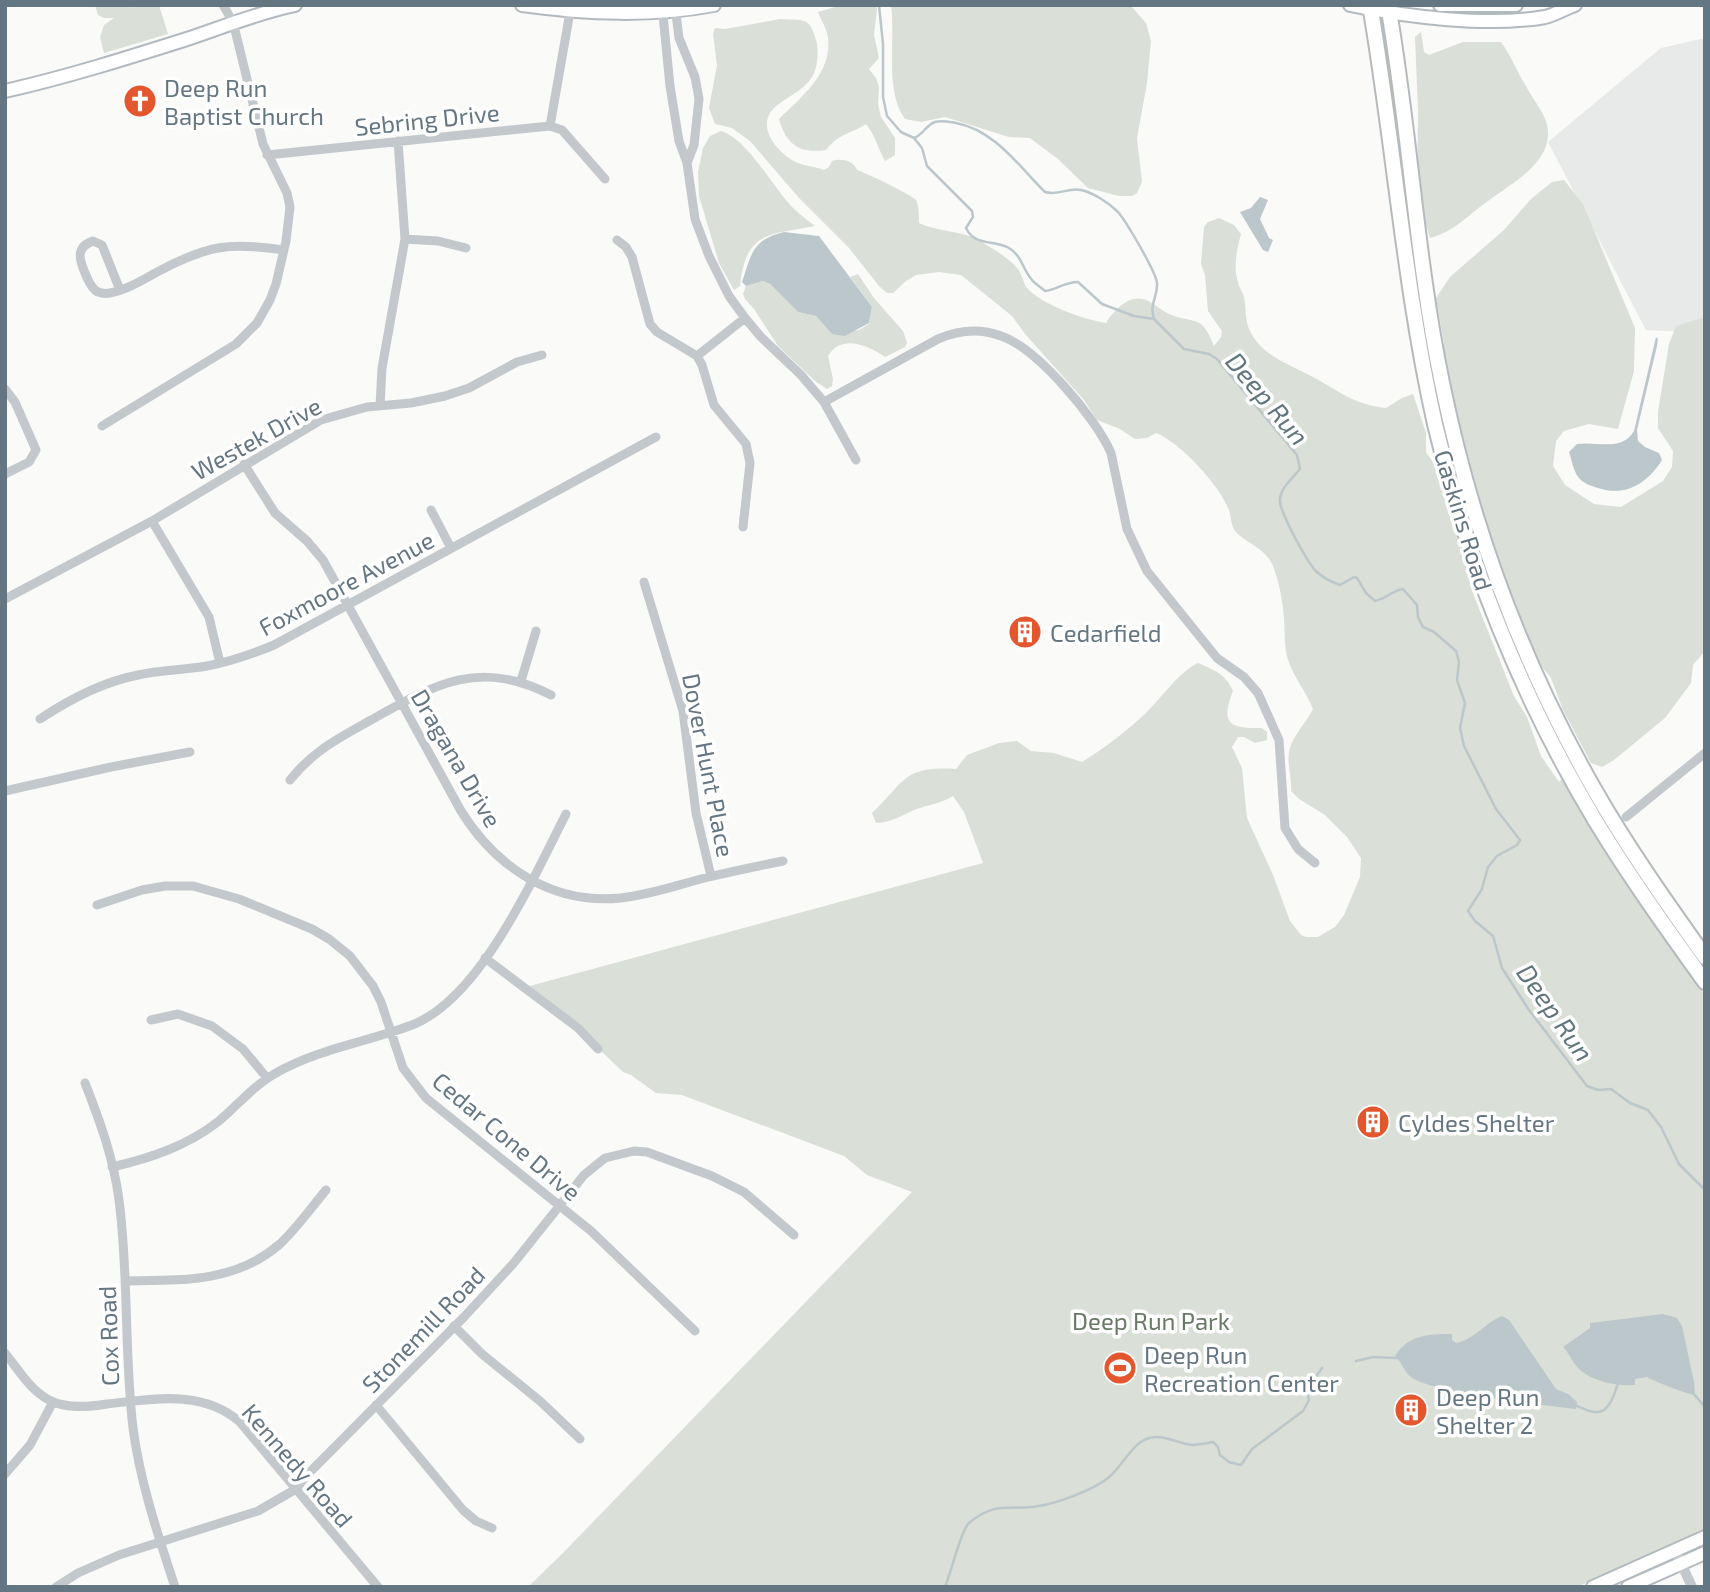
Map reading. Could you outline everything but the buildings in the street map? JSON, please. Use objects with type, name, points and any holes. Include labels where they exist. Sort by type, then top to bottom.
[{"type":"main road","points":[[5,91],[132,57],[233,22],[295,5]]},
{"type":"main road","points":[[522,5],[606,15],[714,5]]},
{"type":"main road","points":[[1350,5],[1462,19],[1548,17],[1574,6]]},
{"type":"main road","points":[[1440,5],[1516,5]]},
{"type":"main road","points":[[1567,5],[1574,6]]},
{"type":"main road","name":"Gaskins Road","points":[[1371,7],[1422,362],[1444,458],[1470,548],[1510,652],[1572,780],[1627,872],[1705,982]]},
{"type":"main road","name":"Gaskins Road","points":[[1389,9],[1432,329],[1454,437],[1482,535],[1521,639],[1572,748],[1621,835],[1705,957]]},
{"type":"main road","points":[[1593,1587],[1705,1537]]},
{"type":"main road","points":[[1628,1587],[1705,1552]]},
{"type":"street","points":[[103,426],[228,350],[257,323],[270,300],[284,250],[290,207],[287,192],[267,155],[233,22],[223,5]]},
{"type":"street","points":[[669,9],[670,86],[681,148],[687,163],[692,208],[709,256],[729,296],[745,318],[824,402],[856,460]]},
{"type":"street","points":[[669,9],[693,69],[698,89],[694,145],[687,163]]},
{"type":"street","points":[[570,12],[550,126],[562,130],[605,179]]},
{"type":"street","points":[[677,124],[697,124]]},
{"type":"street","name":"Sebring Drive","points":[[267,155],[550,126]]},
{"type":"street","points":[[380,406],[382,368],[405,239],[398,142]]},
{"type":"street","points":[[405,239],[466,248]]},
{"type":"street","points":[[617,240],[626,247],[632,257],[650,324],[666,338],[691,350],[697,356],[714,405],[742,437],[749,454],[743,527]]},
{"type":"street","points":[[120,290],[102,245],[93,241],[86,244],[80,251],[79,258],[93,288],[97,292],[108,294],[120,290],[192,254],[207,249],[241,244],[284,250]]},
{"type":"street","points":[[697,356],[745,318]]},
{"type":"street","points":[[824,402],[938,339],[956,332],[978,331],[1003,337],[1035,359],[1070,394],[1106,442],[1111,453],[1127,529],[1147,571],[1217,658],[1244,677],[1258,693],[1279,740],[1285,828],[1297,849],[1315,863]]},
{"type":"street","name":"Westek Drive","points":[[5,599],[152,521],[321,420],[344,412],[429,400],[492,377],[517,362],[542,355]]},
{"type":"street","points":[[5,389],[15,402],[36,450],[29,462],[5,474]]},
{"type":"street","name":"Foxmoore Avenue","points":[[40,719],[81,694],[118,680],[139,674],[220,663],[274,645],[656,437]]},
{"type":"street","name":"Dragana Drive","points":[[244,464],[275,513],[316,550],[474,831],[498,858],[532,881],[571,895],[604,899],[641,894],[783,861]]},
{"type":"street","points":[[431,510],[451,548]]},
{"type":"street","points":[[152,521],[209,617],[220,663]]},
{"type":"street","name":"Dover Hunt Place","points":[[644,582],[683,711],[696,813],[711,876]]},
{"type":"street","points":[[521,681],[536,631]]},
{"type":"street","points":[[290,780],[304,762],[326,745],[439,684],[462,679],[494,678],[521,681],[551,695]]},
{"type":"street","points":[[5,791],[190,752]]},
{"type":"street","points":[[1626,817],[1705,753]]},
{"type":"street","points":[[113,1167],[158,1155],[196,1137],[267,1078],[303,1059],[412,1025],[442,1008],[459,992],[503,933],[566,814]]},
{"type":"street","name":"Cedar Cone Drive","points":[[97,905],[142,890],[165,886],[193,886],[226,894],[301,924],[329,939],[359,967],[377,994],[403,1068],[426,1098],[591,1231],[695,1331]]},
{"type":"street","points":[[485,958],[578,1028],[598,1049]]},
{"type":"street","points":[[151,1020],[178,1014],[212,1026],[243,1049],[267,1078]]},
{"type":"street","name":"Cox Road","points":[[85,1083],[113,1167],[121,1211],[131,1402],[138,1458],[175,1587]]},
{"type":"street","name":"Stonemill Road","points":[[56,1587],[99,1563],[258,1511],[296,1489],[513,1264],[584,1175],[605,1158],[619,1153],[647,1152],[732,1184],[794,1235]]},
{"type":"street","points":[[125,1281],[204,1279],[241,1269],[282,1242],[326,1190]]},
{"type":"street","points":[[454,1326],[482,1354],[540,1401],[580,1439]]},
{"type":"street","points":[[5,1353],[34,1388],[53,1402],[30,1445],[5,1474]]},
{"type":"street","name":"Kennedy Road","points":[[53,1402],[87,1406],[186,1398],[217,1406],[240,1422],[378,1587]]},
{"type":"street","points":[[376,1405],[463,1510],[476,1521],[492,1528]]},
{"type":"street","points":[[1675,1550],[1692,1587]]},
{"type":"shaded area","points":[[1705,38],[1705,333],[1646,330],[1548,142],[1661,48]]},
{"type":"shaded area","points":[[1260,197],[1268,200],[1260,219],[1269,238],[1273,240],[1268,252],[1263,250],[1240,212],[1251,208]]},
{"type":"shaded area","points":[[784,232],[819,236],[872,307],[869,323],[845,336],[832,334],[816,316],[798,312],[770,284],[763,281],[746,286],[742,282],[751,256],[759,244]]},
{"type":"shaded area","points":[[1656,337],[1657,346],[1637,430],[1638,441],[1659,453],[1662,460],[1642,482],[1626,489],[1608,490],[1587,484],[1577,475],[1569,452],[1577,444],[1616,444],[1634,431]]},
{"type":"shaded area","points":[[1663,1314],[1677,1318],[1682,1326],[1695,1395],[1647,1377],[1635,1379],[1635,1385],[1599,1380],[1580,1370],[1563,1347],[1590,1328],[1590,1323]]},
{"type":"shaded area","points":[[1502,1316],[1509,1320],[1556,1389],[1577,1402],[1576,1409],[1498,1399],[1425,1384],[1408,1375],[1395,1356],[1412,1340],[1427,1335],[1452,1334],[1452,1340],[1456,1343],[1462,1341]]},
{"type":"green space","points":[[95,5],[134,5],[133,8],[137,5],[159,5],[168,34],[104,53],[100,37],[104,25],[114,18],[98,15]]},
{"type":"green space","points":[[842,5],[876,5],[874,35],[879,58],[869,69],[879,87],[878,104],[881,117],[895,138],[895,155],[885,161],[866,124],[840,137],[826,150],[817,151],[801,149],[790,141],[779,119],[813,84],[825,63],[828,38],[818,12]]},
{"type":"green space","points":[[891,5],[1130,5],[1146,23],[1151,41],[1137,138],[1142,182],[1137,193],[1132,196],[1119,196],[1088,188],[1058,159],[1030,138],[1009,137],[945,117],[921,122],[905,119],[895,94],[893,79]]},
{"type":"green space","name":"Deep Run Park","points":[[780,19],[808,23],[817,49],[817,64],[812,77],[774,108],[767,123],[771,139],[790,159],[824,170],[832,161],[850,162],[857,170],[916,200],[919,223],[974,238],[1001,254],[1014,264],[1027,288],[1064,311],[1106,323],[1125,303],[1143,299],[1169,314],[1201,324],[1214,346],[1222,331],[1208,311],[1205,275],[1201,264],[1204,227],[1208,222],[1219,218],[1234,225],[1241,234],[1236,258],[1239,286],[1244,297],[1248,325],[1254,338],[1268,353],[1364,404],[1386,408],[1413,394],[1426,433],[1426,452],[1439,471],[1442,490],[1472,591],[1514,696],[1527,717],[1541,756],[1559,782],[1563,778],[1620,874],[1705,995],[1705,1529],[1577,1587],[528,1587],[912,1192],[867,1175],[844,1156],[682,1095],[656,1093],[623,1072],[553,1005],[526,987],[983,863],[964,812],[953,796],[882,823],[876,823],[872,813],[900,784],[915,773],[956,769],[967,755],[999,743],[1017,741],[1031,751],[1054,753],[1082,762],[1132,725],[1178,678],[1198,663],[1219,673],[1230,685],[1233,691],[1227,712],[1231,723],[1236,726],[1262,728],[1267,732],[1267,740],[1255,743],[1238,737],[1232,747],[1242,768],[1247,818],[1290,921],[1301,935],[1318,937],[1335,927],[1344,915],[1360,877],[1361,858],[1347,837],[1325,815],[1291,791],[1290,747],[1313,709],[1287,656],[1282,598],[1273,566],[1262,551],[1235,531],[1224,500],[1208,477],[1166,438],[1156,433],[1147,438],[1135,439],[1120,429],[1097,420],[1084,400],[1012,316],[961,275],[939,272],[916,275],[893,293],[887,293],[750,141],[732,128],[715,124],[709,108],[717,65],[713,34],[715,28],[725,29]]},
{"type":"green space","points":[[1421,32],[1424,52],[1429,55],[1463,42],[1501,42],[1542,113],[1548,135],[1540,158],[1521,177],[1454,227],[1430,238],[1417,194],[1415,37]]},
{"type":"green space","points":[[721,131],[730,135],[748,151],[789,204],[815,226],[772,234],[754,245],[743,268],[740,286],[734,290],[719,263],[699,196],[698,172],[703,148],[710,136]]},
{"type":"green space","points":[[1564,180],[1583,204],[1635,328],[1634,371],[1618,429],[1589,424],[1564,431],[1556,441],[1553,466],[1565,485],[1594,504],[1621,507],[1663,481],[1672,467],[1673,451],[1658,428],[1669,344],[1676,326],[1705,317],[1705,651],[1693,665],[1691,683],[1665,718],[1602,767],[1591,763],[1563,710],[1551,678],[1535,658],[1486,532],[1443,359],[1444,343],[1436,298],[1450,277],[1504,230],[1531,199],[1552,182]]},
{"type":"green space","points":[[858,274],[874,298],[903,331],[907,343],[905,347],[885,357],[863,346],[847,343],[840,345],[828,356],[833,379],[832,386],[827,389],[778,346],[743,294],[746,286],[763,281],[770,284],[798,312],[816,316],[832,334],[859,330],[869,324],[872,307],[850,277]]},
{"type":"waterway","name":"Deep Run","points":[[879,5],[883,44],[883,97],[887,116],[901,132],[914,138],[922,148],[927,166],[972,211],[973,217],[966,228],[970,234],[979,240],[1003,245],[1013,251],[1032,280],[1045,291],[1078,282],[1102,304],[1134,316],[1154,319],[1184,349],[1209,354],[1217,359],[1297,455],[1300,469],[1284,487],[1281,506],[1301,549],[1317,572],[1340,585],[1357,578],[1366,593],[1375,601],[1403,589],[1417,605],[1418,617],[1423,627],[1434,632],[1456,651],[1459,662],[1457,680],[1465,703],[1460,728],[1464,746],[1496,809],[1520,840],[1517,845],[1497,856],[1488,867],[1482,889],[1468,911],[1475,921],[1493,936],[1502,968],[1529,1010],[1587,1086],[1598,1090],[1611,1089],[1630,1103],[1648,1110],[1661,1127],[1679,1164],[1705,1190]]},
{"type":"waterway","name":"Deep Run","points":[[914,138],[938,121],[970,127],[1005,150],[1045,192],[1081,190],[1110,205],[1127,225],[1155,277],[1157,288],[1152,309],[1154,319]]},
{"type":"waterway","points":[[1356,1361],[1373,1357],[1398,1358]]},
{"type":"waterway","points":[[945,1587],[966,1527],[987,1511],[1047,1504],[1085,1491],[1108,1478],[1140,1442],[1155,1437],[1192,1445],[1213,1442],[1220,1455],[1229,1462],[1241,1465],[1252,1449],[1303,1411],[1309,1400],[1307,1389],[1322,1368]]},
{"type":"waterway","points":[[1573,1405],[1600,1412],[1611,1402],[1618,1383]]},
{"type":"waterway","points":[[1693,1393],[1705,1407]]},
{"type":"place","name":"Deep Run Baptist Church","points":[[140,101]]},
{"type":"place","name":"Cedarfield","points":[[1025,632]]},
{"type":"place","name":"Cyldes Shelter","points":[[1373,1122]]},
{"type":"place","name":"Deep Run Recreation Center","points":[[1120,1368]]},
{"type":"place","name":"Deep Run Shelter 2","points":[[1411,1410]]}]
